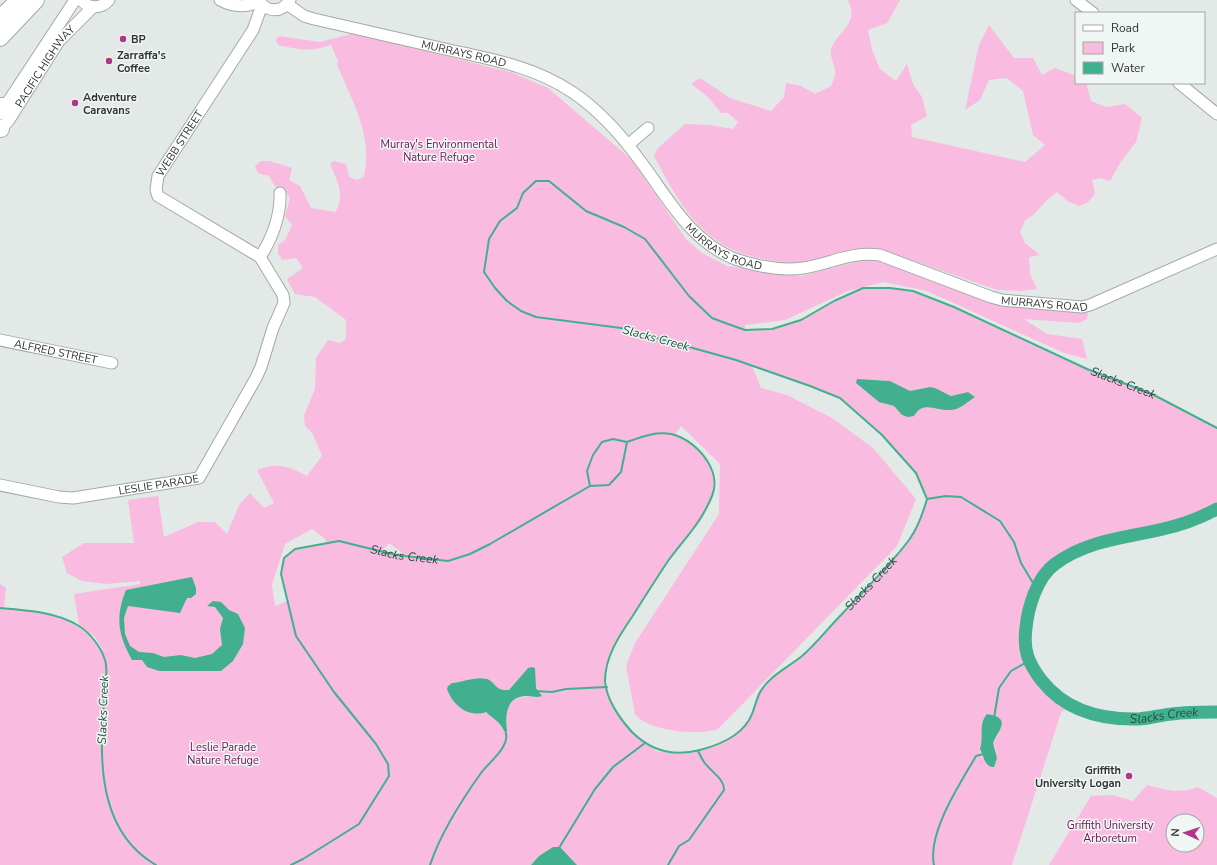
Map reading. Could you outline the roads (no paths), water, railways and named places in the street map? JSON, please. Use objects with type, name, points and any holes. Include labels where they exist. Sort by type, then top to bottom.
[{"type":"highway","points":[[0,18],[19,0]]},
{"type":"highway","points":[[0,38],[36,0]]},
{"type":"street","name":"PACIFIC HIGHWAY","points":[[1,119],[47,40],[75,0]]},
{"type":"street","points":[[81,0],[85,4],[93,7],[103,5],[109,0]]},
{"type":"street","points":[[220,0],[229,5],[250,6],[260,2],[272,10],[277,10],[288,2]]},
{"type":"street","points":[[1076,0],[1091,7]]},
{"type":"street","name":"WEBB STREET","points":[[260,2],[253,30],[158,176],[156,190],[158,196],[260,257],[283,295],[284,303],[272,328]]},
{"type":"street","name":"MURRAYS ROAD","points":[[288,2],[304,16],[314,19],[517,65],[549,79],[572,92],[593,109],[628,145],[678,215],[693,233],[734,258],[756,266],[802,268],[860,253],[871,253],[1002,300],[1082,307],[1090,305],[1217,249]]},
{"type":"street","name":"PACIFIC HIGHWAY","points":[[1,119],[59,41],[93,7]]},
{"type":"street","points":[[1180,84],[1217,114]]},
{"type":"street","points":[[628,145],[648,128]]},
{"type":"street","points":[[260,257],[268,246],[280,210],[280,193]]},
{"type":"street","name":"LESLIE PARADE","points":[[0,485],[59,497],[73,498],[200,478],[256,378],[261,367],[272,328]]},
{"type":"street","name":"ALFRED STREET","points":[[0,340],[112,363]]},
{"type":"water","points":[[857,379],[890,381],[910,391],[930,387],[951,396],[968,392],[975,397],[954,410],[926,407],[921,408],[914,416],[908,417],[902,415],[894,406],[879,402],[856,383]]},
{"type":"water","points":[[192,577],[196,588],[196,594],[191,598],[187,598],[180,613],[128,606],[124,618],[125,634],[130,646],[139,652],[153,653],[164,657],[181,655],[195,658],[212,654],[222,645],[220,629],[223,618],[215,607],[207,606],[213,601],[221,602],[229,610],[238,614],[245,628],[243,644],[233,661],[221,671],[159,671],[147,667],[142,660],[132,660],[121,634],[119,617],[126,590]]},
{"type":"water","points":[[528,668],[535,668],[536,688],[542,696],[520,697],[511,703],[508,708],[506,719],[507,731],[504,731],[498,722],[486,712],[474,713],[462,709],[453,701],[447,689],[452,683],[483,678],[490,680],[500,689],[509,690]]},
{"type":"water","points":[[987,714],[1000,718],[1002,722],[993,743],[997,758],[994,767],[991,767],[986,763],[980,749],[982,726],[984,718]]},
{"type":"water","points":[[553,847],[560,847],[577,865],[531,865],[539,856]]},
{"type":"waterway","name":"Slacks Creek","points":[[291,865],[359,824],[389,776],[388,764],[376,744],[334,692],[296,636],[281,574],[284,558],[295,549],[339,541],[396,555],[448,561],[470,554],[490,544],[590,486],[609,485],[621,472],[627,442],[660,433],[680,437],[697,449],[705,457],[710,466],[714,476],[712,496],[708,506],[698,522],[668,561],[618,639],[607,664],[605,681],[608,695],[614,708],[639,739],[663,751],[681,753],[700,750],[723,742],[743,728],[752,714],[759,694],[767,682],[807,651],[885,569],[912,535],[922,515],[927,499],[916,473],[882,435],[840,398],[736,360],[621,328],[536,317],[521,311],[507,301],[495,288],[484,272],[489,239],[500,221],[517,208],[523,193],[536,181],[549,181],[586,211],[624,227],[645,239],[689,296],[712,318],[728,324],[745,330],[772,329],[801,320],[834,301],[863,288],[890,288],[913,291],[954,307],[1087,369],[1152,394],[1217,428]]},
{"type":"waterway","points":[[590,486],[587,471],[593,455],[602,442],[613,439],[627,442]]},
{"type":"waterway","points":[[927,499],[946,496],[961,497],[1000,521],[1014,542],[1021,563],[1036,588]]},
{"type":"waterway","name":"Slacks Creek","points":[[1217,509],[1177,525],[1107,541],[1067,556],[1055,564],[1038,584],[1031,602],[1025,636],[1026,650],[1030,662],[1042,681],[1062,700],[1086,712],[1112,718],[1125,719],[1139,719],[1178,713],[1217,712]]},
{"type":"waterway","name":"Slacks Creek","points":[[0,608],[41,612],[70,621],[83,629],[98,645],[106,665],[102,756],[108,798],[114,818],[124,836],[138,852],[156,865]]},
{"type":"waterway","points":[[994,718],[999,688],[1011,671],[1029,661]]},
{"type":"waterway","points":[[536,691],[552,692],[566,689],[607,687]]},
{"type":"waterway","points":[[430,865],[440,841],[459,806],[481,773],[503,747],[506,738],[505,729]]},
{"type":"waterway","points":[[559,848],[595,789],[613,767],[645,743]]},
{"type":"waterway","points":[[668,865],[679,846],[689,840],[724,790],[722,782],[704,762],[698,751]]},
{"type":"waterway","points":[[934,865],[933,852],[935,838],[946,809],[976,756],[983,754]]},
{"type":"place","name":"BP","points":[[123,39]]},
{"type":"place","name":"Zarraffa's Coffee","points":[[109,61]]},
{"type":"place","name":"Adventure Caravans","points":[[75,103]]},
{"type":"place","name":"Griffith University Logan","points":[[1129,776]]},
{"type":"park label","name":"Murray's Environmental Nature Refuge","points":[[439,150]]},
{"type":"park label","name":"Leslie Parade Nature Refuge","points":[[223,753]]},
{"type":"park label","name":"Griffith University Arboretum","points":[[1110,831]]}]
